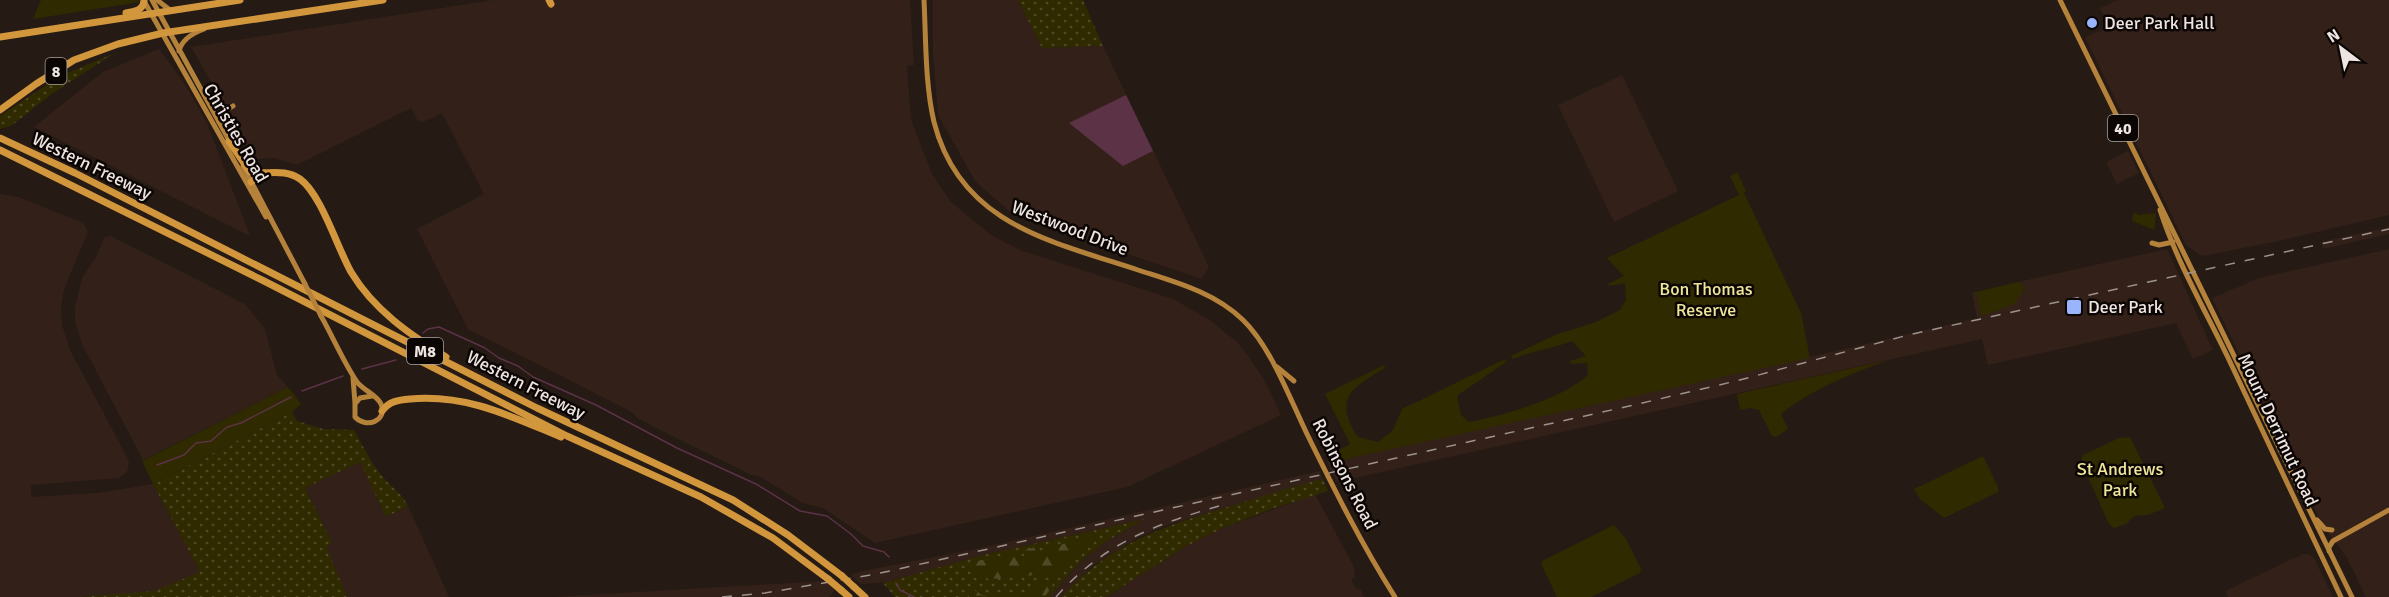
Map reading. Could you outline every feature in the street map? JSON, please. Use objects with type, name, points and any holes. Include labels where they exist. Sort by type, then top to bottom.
[{"type":"highway","points":[[80,25],[139,10],[144,5],[144,0]]},
{"type":"highway","points":[[0,37],[240,0]]},
{"type":"highway","name":"8","points":[[0,110],[74,60],[118,44],[167,33],[382,0]]},
{"type":"highway","name":"Western Freeway","points":[[0,138],[75,173],[486,382],[624,450],[733,500],[788,535],[842,576],[865,597]]},
{"type":"highway","points":[[229,141],[249,171],[293,176],[310,189],[351,272],[382,311],[414,337],[486,382]]},
{"type":"highway","name":"Western Freeway","points":[[0,150],[606,454],[701,497],[783,545],[849,597]]},
{"type":"highway","points":[[251,182],[259,176],[272,172]]},
{"type":"highway","points":[[382,411],[389,404],[399,400],[444,398],[464,400],[484,405],[606,454]]},
{"type":"main road","points":[[144,0],[167,33]]},
{"type":"main road","points":[[152,0],[155,13]]},
{"type":"main road","points":[[157,0],[170,10]]},
{"type":"main road","name":"Westwood Drive","points":[[924,0],[930,99],[934,121],[950,165],[974,195],[995,214],[1015,226],[1189,286],[1207,295],[1246,322],[1269,357],[1284,386]]},
{"type":"main road","name":"40","points":[[2060,0],[2156,197],[2187,276]]},
{"type":"main road","points":[[179,51],[182,43],[189,36],[210,26]]},
{"type":"main road","name":"Christies Road","points":[[167,33],[197,84],[212,117],[229,141],[349,368],[359,384],[372,396]]},
{"type":"main road","name":"Christies Road","points":[[167,33],[285,247]]},
{"type":"main road","points":[[197,84],[212,104],[223,110]]},
{"type":"main road","points":[[219,124],[222,113],[233,106]]},
{"type":"main road","points":[[251,182],[266,216]]},
{"type":"main road","points":[[2152,243],[2159,245],[2174,241]]},
{"type":"main road","name":"40","points":[[2174,241],[2189,265]]},
{"type":"main road","points":[[2181,265],[2189,265],[2186,269],[2187,276]]},
{"type":"main road","name":"Mount Derrimut Road","points":[[2189,265],[2341,597]]},
{"type":"main road","name":"Mount Derrimut Road","points":[[2187,276],[2283,458],[2352,597]]},
{"type":"main road","points":[[1269,357],[1284,375],[1294,381]]},
{"type":"main road","name":"Christies Road","points":[[349,368],[354,386],[355,403]]},
{"type":"main road","name":"Robinsons Road","points":[[1284,386],[1332,484],[1393,597]]},
{"type":"main road","points":[[372,396],[381,403],[382,411],[376,421],[363,423],[355,417],[355,403],[360,398],[372,396]]},
{"type":"main road","points":[[2283,458],[2296,477],[2317,521],[2325,528],[2332,530]]},
{"type":"main road","points":[[2329,552],[2329,546],[2333,541],[2389,510]]},
{"type":"shaded area","points":[[493,0],[910,0],[914,65],[907,66],[911,120],[932,174],[951,202],[991,235],[1020,250],[1173,299],[1210,320],[1237,342],[1249,357],[1264,380],[1281,415],[1127,487],[875,543],[823,508],[803,503],[759,476],[751,475],[660,430],[637,418],[632,412],[468,329],[417,229],[484,194],[442,113],[423,122],[418,121],[411,108],[297,165],[274,158],[256,159],[228,117],[230,115],[191,47]]},
{"type":"shaded area","points":[[933,0],[1018,0],[1042,48],[1103,46],[1209,267],[1202,279],[1036,223],[1008,210],[975,181],[938,115],[933,53]]},
{"type":"shaded area","points":[[2118,0],[2389,0],[2389,215],[2279,241],[2202,256],[2186,245],[2085,37],[2109,27],[2100,8]]},
{"type":"shaded area","points":[[159,49],[184,83],[207,123],[250,236],[34,127],[103,72]]},
{"type":"shaded area","points":[[1622,75],[1678,191],[1614,222],[1558,105]]},
{"type":"shaded area","points":[[1126,95],[1153,151],[1123,166],[1069,123]]},
{"type":"shaded area","points":[[2128,151],[2139,173],[2117,184],[2106,162]]},
{"type":"shaded area","points":[[0,194],[18,197],[83,223],[88,232],[64,289],[61,307],[62,325],[70,350],[129,461],[127,472],[119,478],[31,485],[31,497],[98,493],[153,484],[200,572],[163,589],[144,593],[79,597],[0,597]]},
{"type":"shaded area","points":[[2389,227],[2389,234],[2323,249],[2321,242]]},
{"type":"shaded area","points":[[111,236],[245,304],[265,329],[277,375],[288,387],[143,460],[82,344],[75,322],[75,308],[82,278],[96,257],[105,237]]},
{"type":"shaded area","points":[[2167,249],[2213,350],[2193,359],[2176,323],[1988,365],[1982,339],[1337,482],[1327,462],[1810,357],[1977,318],[1972,292],[1976,292],[1982,316],[2025,288],[2018,282]]},
{"type":"shaded area","points":[[2389,249],[2389,597],[2366,597],[2346,556],[2325,529],[2212,298],[2259,278]]},
{"type":"shaded area","points":[[360,461],[386,517],[408,506],[449,597],[219,597],[331,543],[305,488]]},
{"type":"shaded area","points":[[1320,471],[1323,479],[1170,524],[1139,537],[1092,566],[1061,597],[1049,597],[1081,561],[1105,542],[1145,519],[979,556],[887,582],[861,584],[850,575],[981,548]]},
{"type":"shaded area","points":[[1315,494],[1354,567],[1355,577],[1351,579],[1364,597],[1106,597],[1185,547],[1223,528]]},
{"type":"shaded area","points":[[2303,554],[2309,554],[2314,558],[2333,597],[2228,597],[2225,591]]},
{"type":"shaded area","points":[[825,581],[835,590],[829,597],[552,597]]},
{"type":"green space","points":[[41,0],[138,0],[140,2],[33,19]]},
{"type":"green space","points":[[1018,0],[1083,0],[1103,46],[1042,48]]},
{"type":"green space","points":[[115,53],[53,93],[11,126],[0,129],[0,116],[58,77]]},
{"type":"green space","name":"Bon Thomas Reserve","points":[[1737,172],[1746,191],[1744,193],[1801,313],[1810,358],[1337,461],[1334,453],[1350,444],[1325,394],[1384,365],[1385,368],[1356,388],[1347,403],[1350,424],[1358,437],[1378,442],[1393,430],[1402,409],[1505,359],[1506,362],[1457,396],[1461,415],[1469,422],[1532,405],[1577,384],[1588,375],[1587,363],[1571,364],[1570,361],[1586,356],[1572,341],[1513,359],[1511,356],[1555,335],[1596,322],[1620,310],[1626,300],[1625,283],[1609,286],[1608,284],[1624,276],[1607,258],[1739,195],[1730,176]]},
{"type":"green space","points":[[2136,212],[2138,215],[2156,213],[2154,230],[2132,221],[2133,214]]},
{"type":"green space","points":[[2018,282],[2025,287],[2015,304],[1981,316],[1976,292]]},
{"type":"green space","points":[[1889,360],[1833,382],[1794,405],[1781,414],[1788,429],[1776,437],[1772,436],[1759,410],[1750,408],[1740,410],[1737,394]]},
{"type":"green space","points":[[288,387],[301,404],[292,412],[153,484],[142,461]]},
{"type":"green space","points":[[292,412],[297,421],[323,429],[354,430],[375,466],[408,506],[386,517],[360,462],[305,488],[332,543],[326,546],[347,597],[79,597],[154,591],[200,572],[153,484]]},
{"type":"green space","name":"St Andrews Park","points":[[2130,437],[2165,508],[2148,515],[2134,516],[2126,524],[2114,528],[2109,524],[2081,461],[2083,455],[2119,438]]},
{"type":"green space","points":[[1983,456],[1998,487],[1998,492],[1944,518],[1920,499],[1914,489]]},
{"type":"green space","points":[[1323,479],[1328,491],[1274,508],[1223,528],[1185,547],[1106,597],[1061,597],[1099,562],[1140,538],[1185,520]]},
{"type":"green space","points":[[1145,519],[1105,542],[1081,561],[1049,597],[895,597],[883,583],[979,556]]},
{"type":"green space","points":[[1614,525],[1626,539],[1641,569],[1640,573],[1591,597],[1557,597],[1542,566],[1542,561]]},
{"type":"green space","points":[[1089,536],[1097,536],[1097,539],[1082,545],[1082,555],[1065,568],[1056,579],[1046,574],[991,579],[973,577],[971,565],[976,562],[1017,551],[1023,559],[1025,550],[1036,547],[1043,555],[1045,546],[1050,548]]},
{"type":"green space","points":[[1046,580],[1053,584],[1045,597],[969,597],[967,588],[970,587],[982,595],[1017,596],[1026,594]]},
{"type":"waterway","points":[[423,333],[428,329],[439,327],[485,348],[533,377],[596,405],[677,448],[756,484],[800,511],[827,516],[863,546],[884,552],[889,557]]},
{"type":"waterway","points":[[362,369],[396,360]]},
{"type":"waterway","points":[[302,391],[343,376]]},
{"type":"waterway","points":[[157,465],[184,455],[196,443],[211,441],[227,427],[241,423],[291,397]]},
{"type":"waterway","points":[[896,583],[900,590],[914,597]]},
{"type":"railway","points":[[722,597],[765,593],[876,574],[1625,407],[1736,381],[1908,335],[2389,229]]},
{"type":"railway","points":[[1056,597],[1092,563],[1130,539],[1172,521],[1219,506]]},
{"type":"place","name":"Deer Park Hall","points":[[2092,23]]},
{"type":"place","name":"Deer Park","points":[[2074,307]]}]
